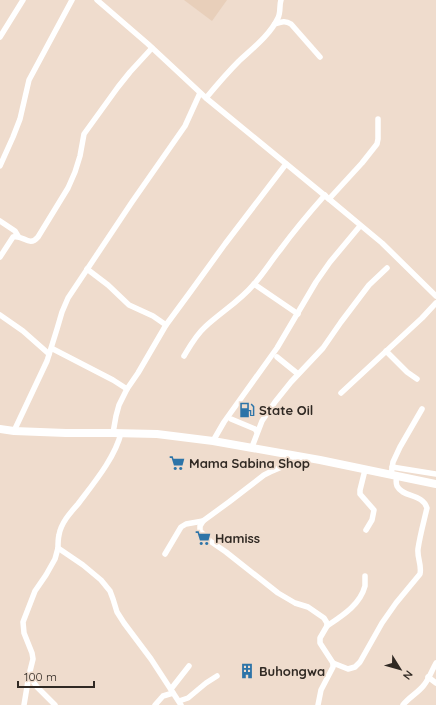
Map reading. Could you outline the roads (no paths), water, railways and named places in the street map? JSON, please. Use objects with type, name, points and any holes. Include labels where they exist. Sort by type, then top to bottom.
[{"type":"highway","points":[[0,429],[66,433],[157,434],[213,441],[294,455],[365,470],[393,473],[436,484]]},
{"type":"street","points":[[0,37],[23,0]]},
{"type":"street","points":[[0,166],[3,153],[20,120],[29,80],[72,0]]},
{"type":"street","points":[[96,0],[152,48],[200,93],[382,243],[436,296]]},
{"type":"street","points":[[206,98],[275,24],[279,16],[281,0]]},
{"type":"street","points":[[275,24],[283,22],[288,22],[291,24],[320,57]]},
{"type":"street","points":[[16,236],[29,241],[35,240],[38,237],[62,200],[73,177],[80,156],[84,134],[118,87],[152,48]]},
{"type":"street","points":[[14,431],[51,352],[62,312],[68,298],[186,126],[200,93]]},
{"type":"street","points":[[184,356],[205,327],[232,306],[254,284],[310,212],[365,159],[377,144],[378,119]]},
{"type":"street","points":[[24,705],[33,659],[24,634],[23,622],[35,591],[55,559],[58,548],[58,535],[64,521],[104,468],[119,442],[117,433],[119,405],[127,389],[166,325],[220,250],[286,164]]},
{"type":"street","points":[[0,221],[15,231],[18,236],[16,236]]},
{"type":"street","points":[[213,441],[228,416],[277,348],[316,282],[330,262],[360,226]]},
{"type":"street","points":[[0,257],[13,237],[16,236]]},
{"type":"street","points":[[252,448],[262,421],[275,402],[298,374],[323,348],[369,285],[387,268]]},
{"type":"street","points":[[87,269],[108,285],[129,305],[153,316],[166,325]]},
{"type":"street","points":[[254,284],[298,314]]},
{"type":"street","points":[[341,393],[422,318],[436,303]]},
{"type":"street","points":[[0,315],[51,352],[113,380],[127,389]]},
{"type":"street","points":[[386,351],[407,372],[417,379]]},
{"type":"street","points":[[276,357],[298,374]]},
{"type":"street","points":[[365,576],[365,586],[361,596],[345,614],[327,626],[320,638],[320,643],[333,662],[348,668],[355,667],[360,662],[396,603],[420,574],[421,570],[418,549],[427,508],[426,504],[422,500],[400,490],[393,473],[393,462],[422,409]]},
{"type":"street","points":[[231,419],[255,429],[257,432]]},
{"type":"street","points":[[165,554],[181,528],[186,524],[203,520],[264,476],[284,466],[294,455]]},
{"type":"street","points":[[365,470],[360,494],[374,510],[372,520],[366,530]]},
{"type":"street","points":[[393,473],[436,474]]},
{"type":"street","points":[[203,520],[200,526],[200,531],[210,541],[278,593],[295,603],[308,607],[321,616],[326,621],[327,626]]},
{"type":"street","points":[[58,548],[83,565],[101,580],[110,591],[117,612],[151,659],[180,703],[217,676]]},
{"type":"street","points":[[318,705],[321,690],[333,667],[333,662]]},
{"type":"street","points":[[403,705],[410,696],[423,687],[436,663]]},
{"type":"street","points":[[155,705],[163,696],[172,691],[189,666]]},
{"type":"street","points":[[29,675],[37,687],[55,705]]},
{"type":"street","points":[[428,677],[436,683]]},
{"type":"place","name":"State Oil","points":[[247,410]]},
{"type":"place","name":"Mama Sabina Shop","points":[[177,463]]},
{"type":"place","name":"Hamiss","points":[[203,538]]},
{"type":"place","name":"Buhongwa","points":[[247,671]]}]
